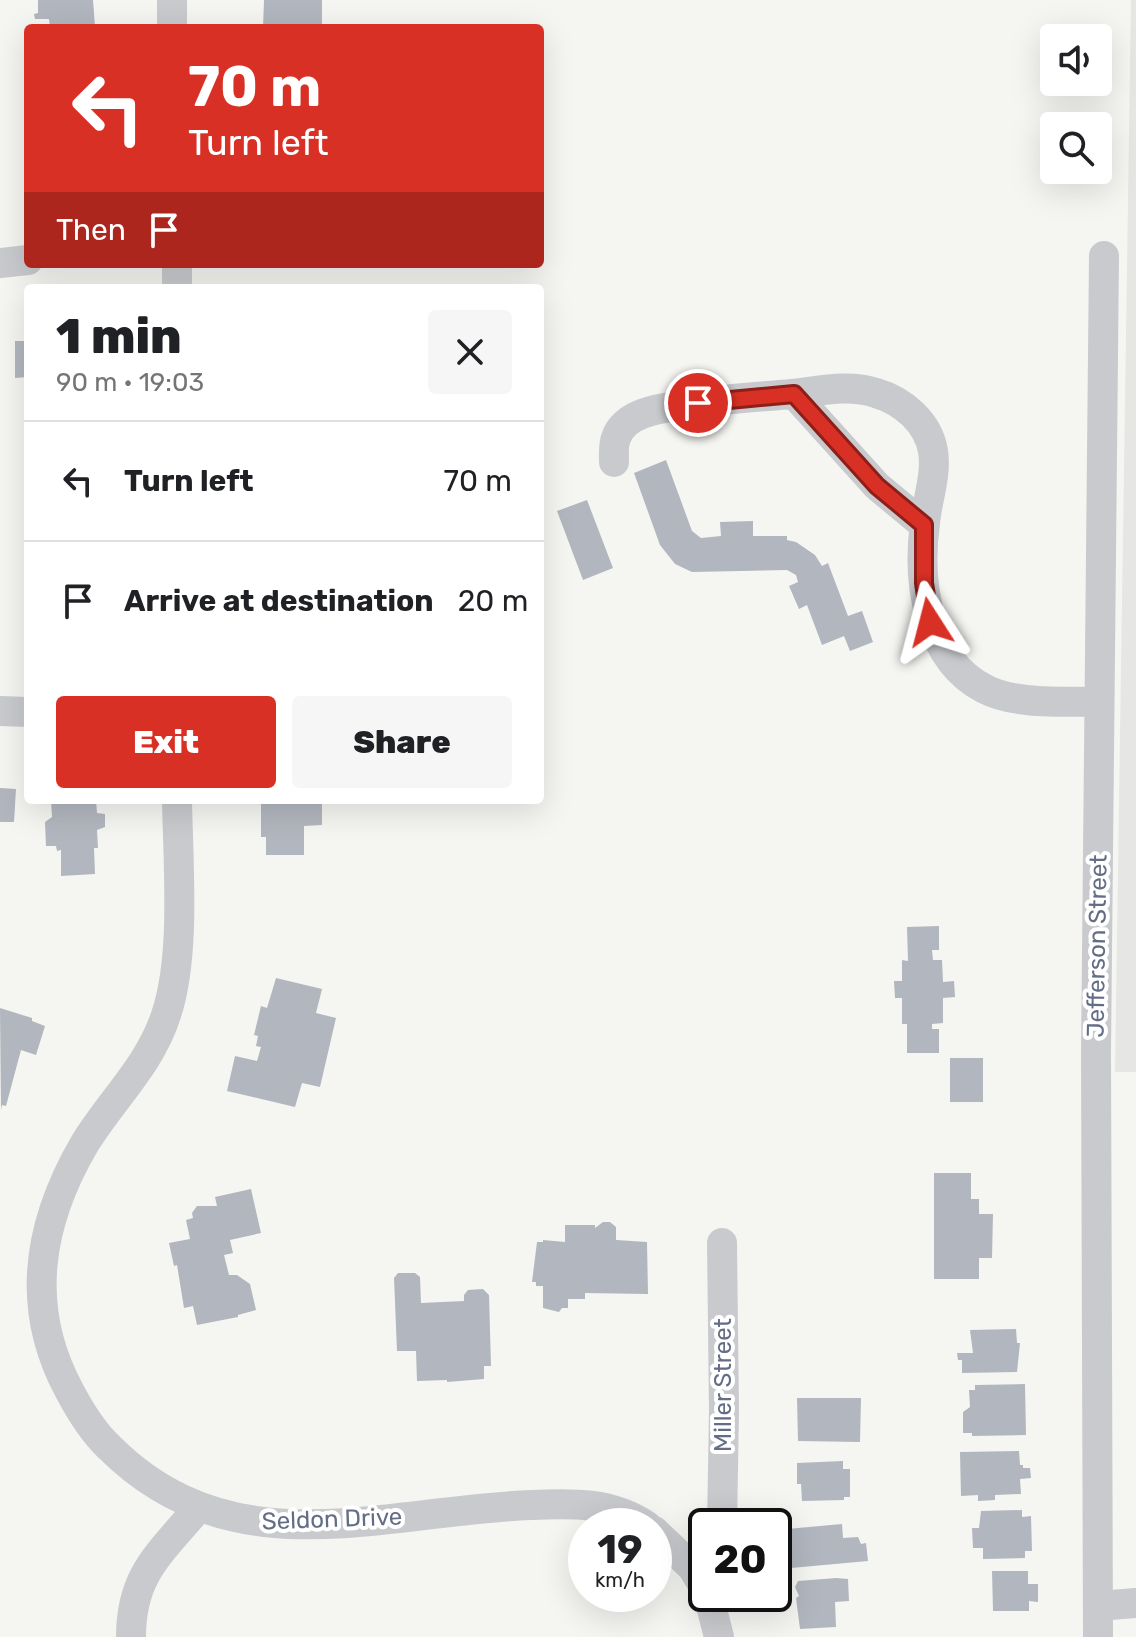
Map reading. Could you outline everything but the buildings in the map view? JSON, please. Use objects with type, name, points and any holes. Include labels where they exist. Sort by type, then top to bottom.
[{"type":"street","points":[[172,0],[172,24]]},
{"type":"street","name":"Jefferson Street","points":[[1098,1637],[1096,1052],[1104,256]]},
{"type":"street","points":[[0,263],[24,260]]},
{"type":"street","points":[[614,462],[615,440],[631,418],[672,407],[724,399],[854,388],[875,392],[912,411],[933,450],[933,477],[924,525],[924,583],[930,622],[950,657],[969,679],[987,691],[1035,700],[1099,702]]},
{"type":"street","points":[[794,394],[877,486],[924,525]]},
{"type":"street","points":[[0,711],[24,712]]},
{"type":"street","name":"Seldon Drive","points":[[177,804],[176,971],[167,1014],[152,1049],[86,1142],[64,1184],[42,1255],[41,1301],[47,1333],[60,1373],[79,1410],[99,1437],[128,1467],[162,1490],[198,1508],[237,1520],[268,1524],[324,1524],[494,1506],[579,1502],[609,1508]]},
{"type":"street","name":"Miller Street","points":[[722,1243],[722,1508]]},
{"type":"street","points":[[131,1637],[135,1592],[146,1570],[198,1508]]},
{"type":"street","points":[[672,1548],[688,1563]]},
{"type":"street","points":[[1098,1606],[1136,1603]]},
{"type":"street","points":[[712,1612],[719,1637]]},
{"type":"shaded area","points":[[1131,0],[1136,0],[1136,1072],[1115,1072]]},
{"type":"route","points":[[698,403],[794,394],[877,486],[924,525],[924,583],[930,622]]}]
